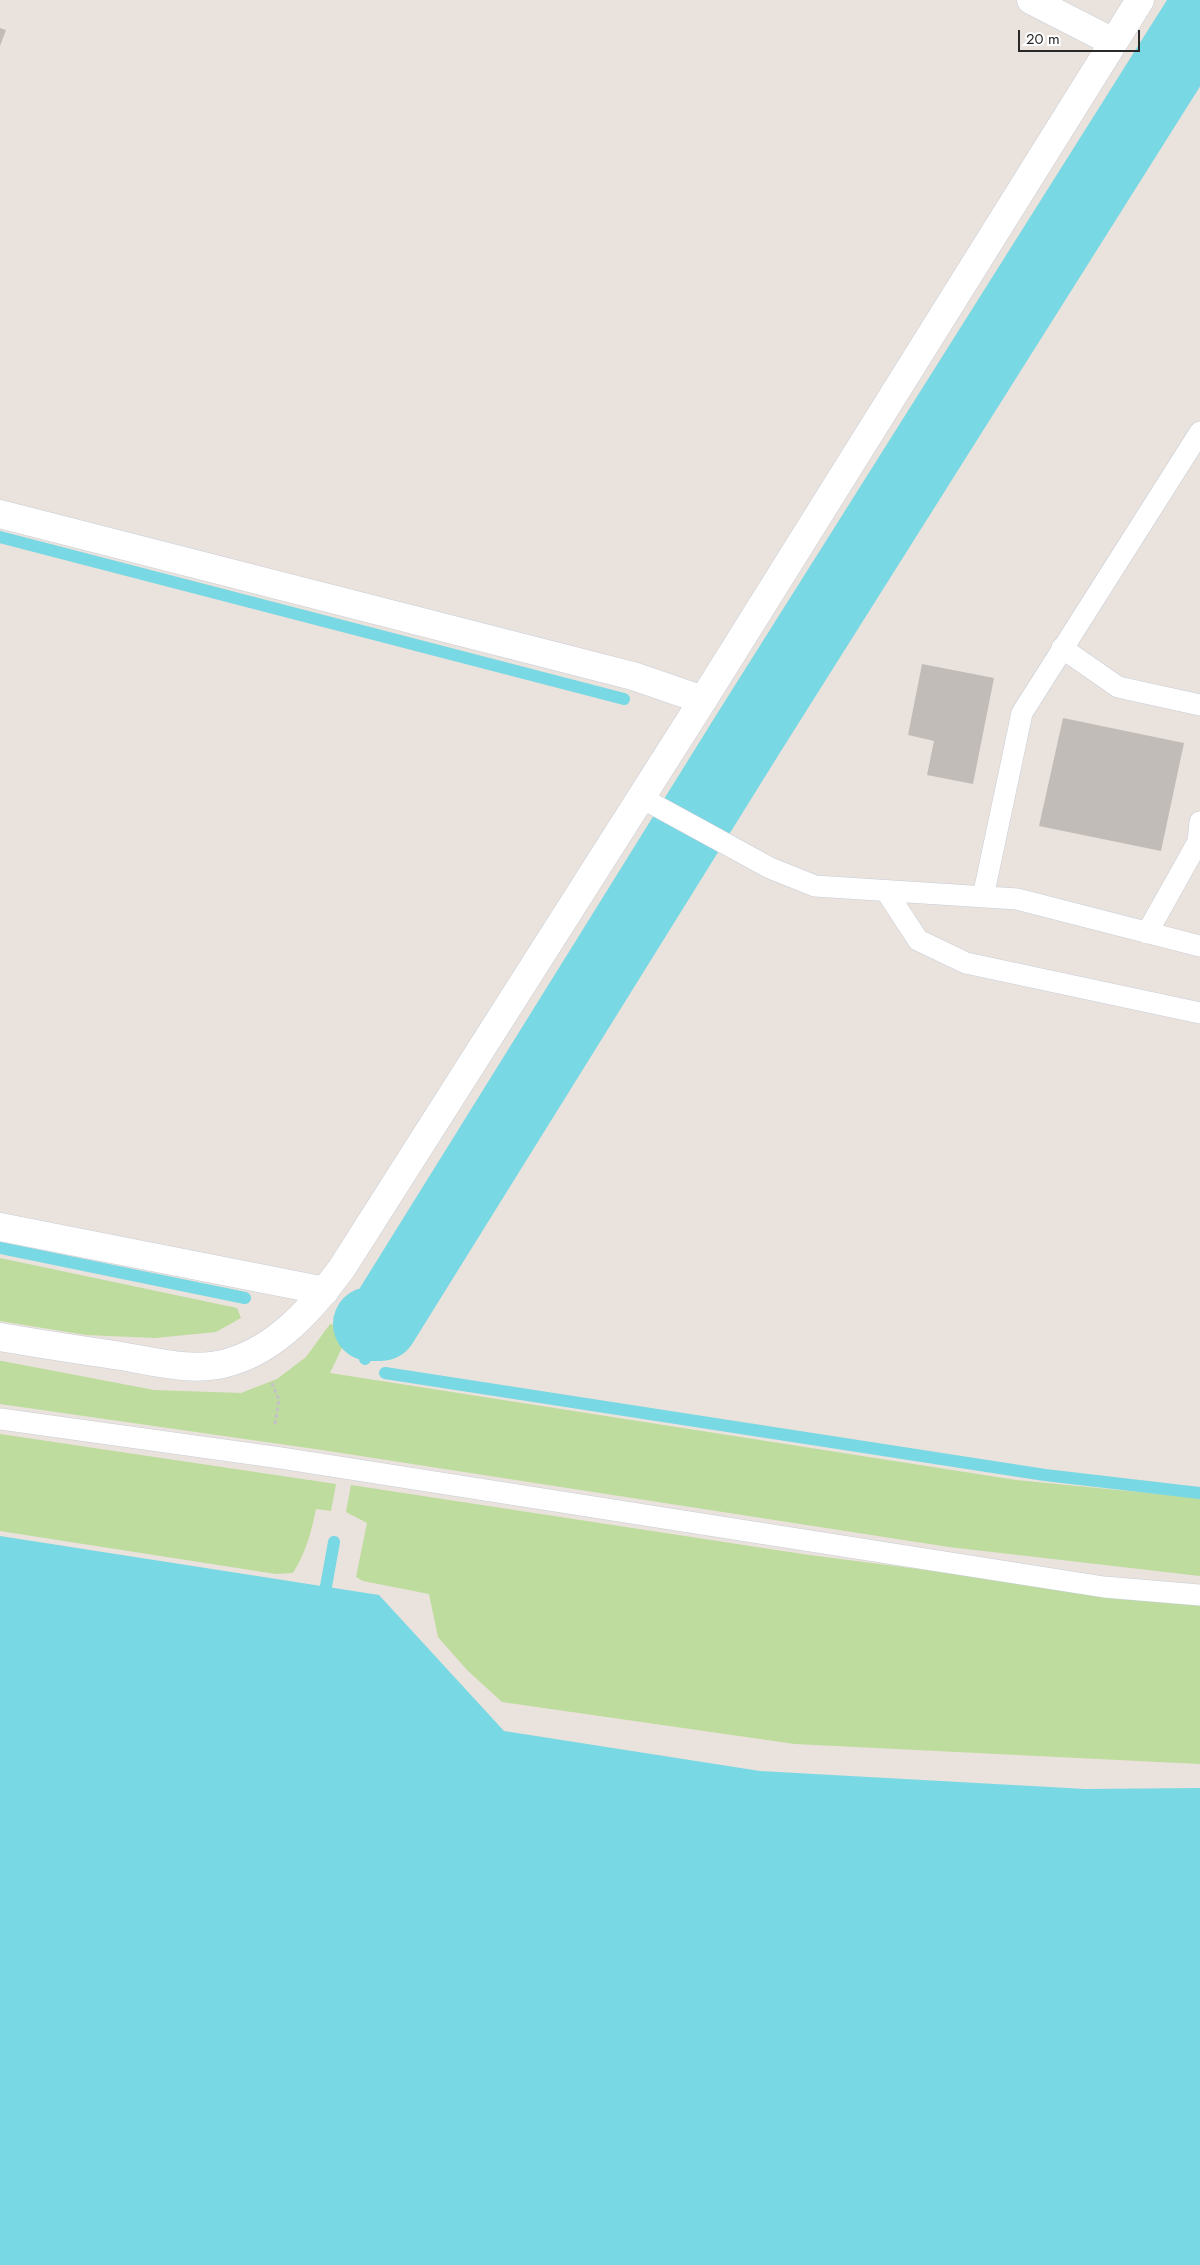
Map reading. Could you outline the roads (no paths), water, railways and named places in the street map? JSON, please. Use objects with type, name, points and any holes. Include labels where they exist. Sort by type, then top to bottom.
[{"type":"street","points":[[1031,0],[1113,42]]},
{"type":"street","points":[[0,1337],[190,1367],[230,1363],[266,1346],[294,1322],[325,1291],[342,1268],[640,796],[703,700],[1140,0]]},
{"type":"street","points":[[0,514],[633,676],[703,700]]},
{"type":"street","points":[[0,1227],[325,1291]]},
{"type":"lane","points":[[983,897],[1022,713],[1062,648],[1194,454],[1200,432]]},
{"type":"lane","points":[[1062,648],[1118,687],[1200,705]]},
{"type":"lane","points":[[640,796],[770,868],[815,886],[1017,899],[1200,946]]},
{"type":"lane","points":[[1147,933],[1198,842],[1200,822]]},
{"type":"lane","points":[[886,891],[918,940],[966,963],[1200,1013]]},
{"type":"lane","points":[[0,1419],[281,1458],[1104,1587],[1200,1595]]},
{"type":"water","points":[[0,1536],[379,1595],[504,1731],[760,1771],[1085,1789],[1200,1788],[1200,2265],[0,2265]]},
{"type":"waterway","points":[[370,1324],[381,1324],[748,734],[1200,17]]},
{"type":"waterway","points":[[0,537],[624,699]]},
{"type":"waterway","points":[[733,729],[748,734]]},
{"type":"waterway","points":[[0,1248],[245,1298]]},
{"type":"waterway","points":[[362,1323],[370,1324],[365,1359]]},
{"type":"waterway","points":[[385,1373],[1045,1475],[1200,1493]]},
{"type":"waterway","points":[[323,1603],[334,1542]]}]
